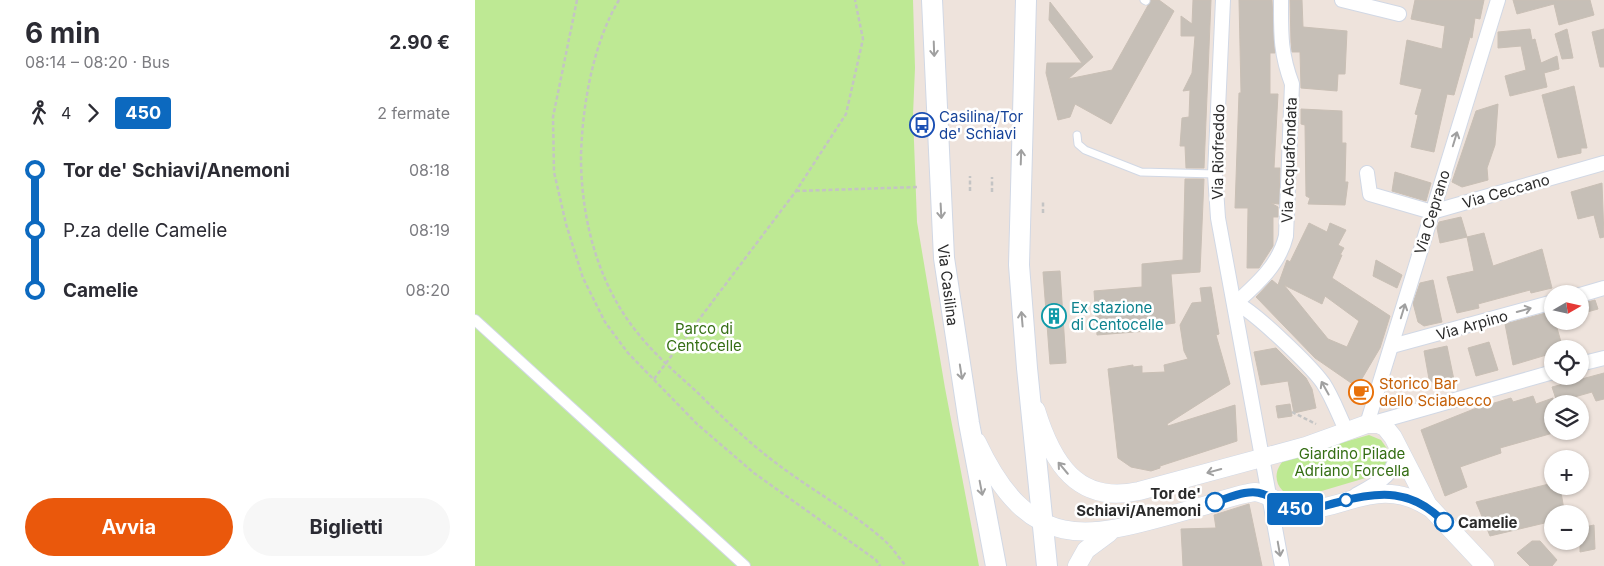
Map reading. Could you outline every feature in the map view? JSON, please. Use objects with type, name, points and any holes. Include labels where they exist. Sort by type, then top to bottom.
[{"type":"main road","name":"Via Casilina","points":[[932,0],[944,258],[969,423],[996,566]]},
{"type":"main road","points":[[1026,0],[1019,238],[1027,368],[1047,566]]},
{"type":"street","name":"Via Riofreddo","points":[[1223,0],[1215,174],[1218,218],[1236,303],[1261,458],[1282,566]]},
{"type":"street","name":"Via Acquafondata","points":[[1236,303],[1271,268],[1283,246],[1286,236],[1292,84],[1283,61],[1281,0]]},
{"type":"street","points":[[1342,0],[1399,14]]},
{"type":"street","name":"Via Ceprano","points":[[1367,424],[1498,0]]},
{"type":"street","name":"Via Ceccano","points":[[1432,212],[1604,164]]},
{"type":"street","points":[[1367,173],[1370,194],[1432,212]]},
{"type":"street","points":[[1589,292],[1604,288]]},
{"type":"street","points":[[1236,303],[1254,314],[1315,373],[1323,384],[1347,432]]},
{"type":"street","name":"Via Arpino","points":[[1392,346],[1544,304]]},
{"type":"street","points":[[475,320],[745,566]]},
{"type":"street","points":[[1589,362],[1604,358]]},
{"type":"street","points":[[1027,368],[1039,417],[1057,461],[1073,478],[1095,491],[1113,494],[1129,493],[1261,458],[1347,432],[1367,424],[1544,375]]},
{"type":"street","points":[[969,423],[990,470],[1002,489],[1017,504],[1043,523],[1063,530],[1085,534],[1120,528],[1259,492],[1299,510],[1370,495],[1390,495],[1413,500],[1431,508]]},
{"type":"street","points":[[1367,424],[1383,425],[1399,447],[1418,489],[1431,508],[1485,566]]},
{"type":"street","points":[[1349,499],[1379,482],[1390,472],[1396,462],[1399,447]]},
{"type":"street","points":[[1077,566],[1091,546],[1106,534],[1120,528]]},
{"type":"lane","points":[[1077,136],[1078,144],[1085,150],[1141,172],[1215,174]]},
{"type":"path","points":[[577,0],[553,117],[554,172],[566,224],[583,278],[605,322],[628,353],[697,424],[754,473],[876,560],[880,566]]},
{"type":"path","points":[[619,0],[611,14],[591,74],[581,136],[581,174],[585,212],[596,256],[612,292],[635,330],[723,418],[775,462],[885,540],[906,566]]},
{"type":"path","points":[[654,379],[795,191],[846,114],[863,39],[855,0]]},
{"type":"path","points":[[970,176],[970,191]]},
{"type":"path","points":[[992,177],[992,192]]},
{"type":"path","points":[[795,191],[919,187]]},
{"type":"path","points":[[1043,202],[1043,214]]},
{"type":"path","points":[[1292,412],[1316,424]]},
{"type":"green space","name":"Parco di Centocelle","points":[[475,0],[913,0],[915,68],[913,115],[917,222],[945,388],[979,566],[475,566]]},
{"type":"green space","name":"Giardino Pilade Adriano Forcella","points":[[1369,435],[1381,440],[1388,450],[1388,463],[1379,474],[1298,498],[1285,493],[1280,488],[1277,471],[1285,459]]},
{"type":"building","points":[[1151,0],[1159,0],[1174,11],[1111,124],[1075,104],[1070,117],[1058,120],[1046,73],[1047,63],[1082,63],[1049,20],[1050,2],[1093,57],[1068,79],[1112,70]]},
{"type":"building","points":[[1193,0],[1211,0],[1204,168],[1186,168],[1185,146],[1180,146],[1182,118],[1189,117],[1190,90],[1183,91],[1192,73],[1195,36],[1181,36],[1181,16],[1192,24]]},
{"type":"building","points":[[1239,0],[1272,0],[1275,53],[1270,53],[1270,94],[1278,94],[1274,168],[1280,168],[1279,204],[1271,203],[1278,207],[1278,217],[1273,217],[1273,246],[1259,268],[1247,268],[1248,208],[1235,208],[1239,93],[1241,93]]},
{"type":"building","points":[[1290,0],[1302,0],[1303,27],[1347,31],[1345,74],[1338,74],[1337,91],[1301,88],[1300,52],[1292,52]]},
{"type":"building","points":[[1415,0],[1484,0],[1480,19],[1475,18],[1472,38],[1470,37],[1454,95],[1447,94],[1434,152],[1411,147],[1418,115],[1415,114],[1422,89],[1400,84],[1407,40],[1442,49],[1445,26],[1411,19]]},
{"type":"building","points":[[1513,0],[1590,0],[1594,15],[1559,25],[1554,4],[1517,14]]},
{"type":"building","points":[[1530,29],[1532,40],[1535,39],[1541,63],[1557,56],[1559,69],[1544,73],[1547,87],[1510,96],[1505,76],[1526,70],[1521,46],[1498,48],[1498,32]]},
{"type":"building","points":[[1567,29],[1573,58],[1562,59],[1555,34]]},
{"type":"building","points":[[1604,29],[1604,67],[1600,67],[1592,32]]},
{"type":"building","points":[[1574,86],[1587,148],[1581,148],[1581,153],[1558,158],[1542,95]]},
{"type":"building","points":[[1498,104],[1495,145],[1487,168],[1488,180],[1462,187],[1452,182],[1476,111]]},
{"type":"building","points":[[1301,109],[1342,111],[1342,143],[1346,143],[1345,182],[1348,182],[1345,205],[1308,204],[1310,198],[1306,196],[1305,125],[1301,124]]},
{"type":"building","points":[[1395,172],[1431,183],[1426,201],[1392,191]]},
{"type":"building","points":[[1185,179],[1204,179],[1200,272],[1171,274],[1175,323],[1147,327],[1147,331],[1097,335],[1094,291],[1142,287],[1142,264],[1183,260]]},
{"type":"building","points":[[1602,183],[1604,237],[1600,238],[1594,215],[1578,219],[1571,192]]},
{"type":"building","points":[[1461,217],[1467,237],[1440,243],[1437,228],[1439,222]]},
{"type":"building","points":[[1309,223],[1327,232],[1330,223],[1346,230],[1338,245],[1344,248],[1332,278],[1390,316],[1380,348],[1357,387],[1315,358],[1256,297],[1272,280],[1278,285],[1287,260],[1290,262]],"holes":[[[1284,285],[1322,304],[1325,296],[1359,321],[1347,347],[1328,339]]]},
{"type":"building","points":[[1484,233],[1493,266],[1542,249],[1551,285],[1544,285],[1544,290],[1531,293],[1530,290],[1478,304],[1479,308],[1457,313],[1447,277],[1474,271],[1467,237]]},
{"type":"building","points":[[1376,260],[1402,275],[1397,288],[1373,276]]},
{"type":"building","points":[[1060,271],[1066,363],[1050,364],[1043,272]]},
{"type":"building","points":[[1433,280],[1442,322],[1424,326],[1418,322],[1413,303],[1420,283]]},
{"type":"building","points":[[1211,287],[1219,334],[1216,335],[1230,384],[1167,424],[1168,426],[1235,405],[1237,441],[1160,466],[1160,468],[1151,471],[1131,467],[1118,458],[1108,369],[1133,365],[1133,367],[1142,366],[1142,373],[1165,372],[1164,365],[1188,359],[1184,351],[1180,325],[1192,303],[1202,302],[1200,288]]},
{"type":"building","points":[[1595,300],[1598,309],[1589,312],[1589,302]]},
{"type":"building","points":[[1544,313],[1544,330],[1558,330],[1560,340],[1544,340],[1544,356],[1513,365],[1505,324]]},
{"type":"building","points":[[1489,342],[1498,370],[1476,376],[1468,348]]},
{"type":"building","points":[[1447,346],[1454,380],[1436,385],[1429,379],[1424,351]]},
{"type":"building","points":[[1276,348],[1306,378],[1312,389],[1316,408],[1294,413],[1288,381],[1261,385],[1254,352]]},
{"type":"building","points":[[1604,373],[1604,399],[1596,401],[1592,392],[1582,395],[1555,395],[1552,387],[1559,385],[1589,385],[1589,377]]},
{"type":"building","points":[[1533,396],[1536,404],[1544,401],[1544,436],[1500,448],[1501,453],[1460,467],[1467,487],[1445,496],[1421,430],[1474,409],[1511,398],[1513,402]]},
{"type":"building","points":[[1290,404],[1292,416],[1278,418],[1276,406]]},
{"type":"building","points":[[1544,485],[1544,495],[1562,495],[1563,505],[1544,505],[1544,523],[1490,536],[1476,502]]},
{"type":"building","points":[[1249,504],[1262,566],[1183,566],[1181,529],[1216,528],[1214,515]]},
{"type":"building","points":[[1594,525],[1595,549],[1580,552],[1580,550],[1589,550],[1589,526]]},
{"type":"building","points":[[1532,541],[1540,541],[1544,545],[1544,550],[1548,550],[1557,560],[1552,566],[1530,566],[1517,553]]},
{"type":"bus line","name":"450","points":[[1215,502],[1255,492],[1263,493],[1291,508],[1303,510],[1358,497],[1383,494],[1409,498],[1423,504],[1431,508],[1444,522]]},
{"type":"place","name":"Casilina/Tor de' Schiavi","points":[[922,125]]},
{"type":"place","name":"Ex stazione di Centocelle","points":[[1054,316]]},
{"type":"place","name":"Storico Bar dello Sciabecco","points":[[1361,392]]},
{"type":"place","name":"Tor de' Schiavi/Anemoni","points":[[1215,502]]},
{"type":"place","name":"Camelie","points":[[1444,522]]}]
